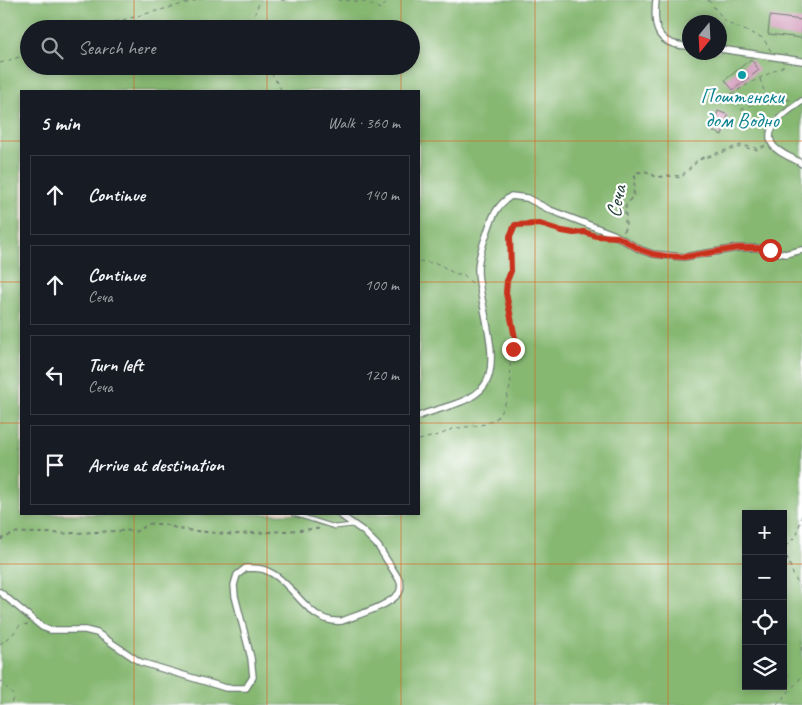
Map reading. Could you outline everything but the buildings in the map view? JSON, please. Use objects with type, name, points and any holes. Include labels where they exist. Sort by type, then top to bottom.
[{"type":"street","points":[[656,0],[654,18],[661,36],[668,43],[682,46]]},
{"type":"street","points":[[727,50],[802,61]]},
{"type":"street","points":[[802,101],[780,117],[770,137],[772,144],[802,164]]},
{"type":"street","points":[[420,416],[463,400],[478,392],[485,384],[488,375],[491,347],[480,296],[478,267],[494,214],[501,202],[511,196],[528,198],[550,210],[618,237],[641,250],[653,254],[684,257],[738,248],[758,248],[785,254],[802,250]]},
{"type":"street","points":[[0,592],[42,627],[50,630],[85,630],[96,633],[140,662],[226,688],[246,688],[253,677],[251,658],[235,596],[234,585],[238,575],[246,568],[267,571],[278,578],[320,618],[334,622],[342,621],[387,602],[399,593],[400,581],[378,546],[340,515]]},
{"type":"lane","points":[[297,515],[333,526],[353,524]]},
{"type":"path","points":[[123,20],[198,0]]},
{"type":"path","points":[[253,20],[261,0]]},
{"type":"path","points":[[281,0],[288,0]]},
{"type":"path","points":[[338,0],[365,2],[380,9],[390,0]]},
{"type":"path","points":[[708,0],[728,22],[762,38],[770,48],[773,56]]},
{"type":"path","points":[[0,63],[20,57]]},
{"type":"path","points":[[708,101],[732,94],[784,66]]},
{"type":"path","points":[[272,75],[281,90]]},
{"type":"path","points":[[760,78],[766,98]]},
{"type":"path","points":[[741,110],[766,98],[794,100]]},
{"type":"path","name":"Сеча","points":[[618,237],[625,227],[624,206],[633,194],[635,172],[647,170],[657,176],[668,174],[681,176],[698,159],[741,145],[757,148],[772,144]]},
{"type":"path","points":[[420,439],[442,434],[452,429],[486,424],[497,418],[504,407],[511,384],[510,361],[516,338],[507,293],[507,281],[512,271],[511,236],[516,225],[540,224],[562,232],[585,233],[596,237],[601,236]]},
{"type":"path","points":[[420,261],[440,264],[455,274],[463,274],[472,282],[480,296]]},
{"type":"path","points":[[802,515],[797,535],[784,548],[794,577],[802,589]]},
{"type":"path","points":[[0,539],[16,533],[136,532],[150,524],[165,525],[181,530],[232,535],[318,530],[333,526]]},
{"type":"path","points":[[0,644],[11,636],[21,624],[42,627]]},
{"type":"path","points":[[802,647],[802,651]]},
{"type":"path","points":[[777,705],[800,679],[802,672]]},
{"type":"path","points":[[0,680],[14,696],[10,705]]},
{"type":"green space","points":[[0,0],[802,0],[802,705],[0,705]]},
{"type":"place","name":"Поштенски дом Водно","points":[[742,75]]},
{"type":"route","points":[[513,349],[515,338],[506,293],[507,281],[511,271],[510,236],[515,225],[527,223],[540,224],[574,233],[584,232],[596,236],[618,237],[641,250],[666,256],[684,257],[738,248],[770,250]]}]
